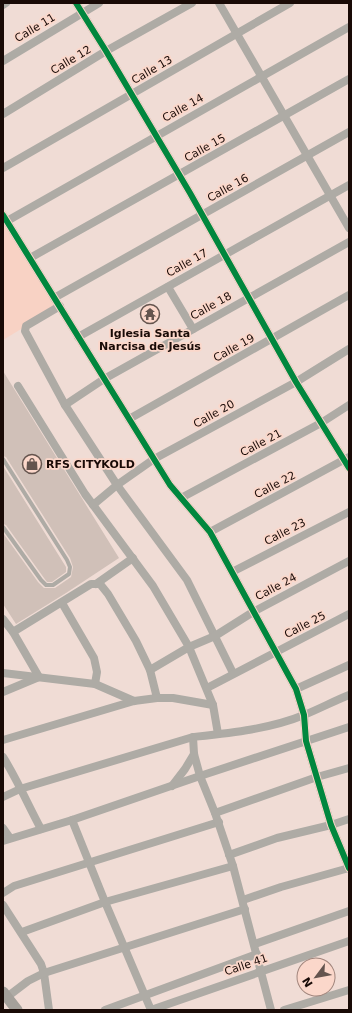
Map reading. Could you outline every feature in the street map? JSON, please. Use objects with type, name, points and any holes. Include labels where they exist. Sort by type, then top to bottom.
[{"type":"street","points":[[76,3],[132,94],[179,175],[271,340],[321,423],[346,459],[349,468]]},
{"type":"street","name":"Calle 11","points":[[3,61],[99,3]]},
{"type":"street","name":"Calle 12","points":[[3,114],[106,51],[192,3]]},
{"type":"street","points":[[219,3],[349,228]]},
{"type":"street","name":"Calle 13","points":[[3,168],[290,3]]},
{"type":"street","name":"Calle 14","points":[[5,218],[156,136],[349,27]]},
{"type":"street","name":"Calle 15","points":[[30,258],[349,79]]},
{"type":"street","name":"Calle 16","points":[[54,298],[349,132]]},
{"type":"street","name":"Calle 17","points":[[78,337],[349,185]]},
{"type":"street","points":[[5,218],[170,484],[210,532],[296,690],[304,715],[306,741],[331,825],[349,868],[281,887],[243,900]]},
{"type":"street","name":"Calle 18","points":[[65,405],[104,379],[349,242]]},
{"type":"street","points":[[168,287],[193,329]]},
{"type":"street","name":"Calle 19","points":[[129,419],[349,295]]},
{"type":"street","points":[[60,306],[26,326],[25,331],[65,405],[117,485],[187,580],[233,673]]},
{"type":"street","name":"Calle 20","points":[[93,505],[117,485],[154,459],[296,382],[349,349]]},
{"type":"street","points":[[18,386],[93,505],[153,586],[189,647],[213,705],[218,734]]},
{"type":"street","name":"Calle 21","points":[[182,498],[321,423],[349,406]]},
{"type":"street","name":"Calle 22","points":[[210,532],[346,459]]},
{"type":"street","name":"Calle 23","points":[[232,572],[349,512]]},
{"type":"street","points":[[96,584],[132,558]]},
{"type":"street","name":"Calle 24","points":[[150,670],[189,647],[215,636],[253,612],[349,561]]},
{"type":"street","points":[[13,632],[91,584],[100,584],[108,594],[136,641],[150,670],[157,698]]},
{"type":"street","points":[[62,603],[94,658],[96,672],[94,684]]},
{"type":"street","name":"Calle 25","points":[[206,688],[349,614]]},
{"type":"street","points":[[3,619],[13,632],[39,677]]},
{"type":"street","points":[[296,690],[349,665]]},
{"type":"street","points":[[3,673],[94,684],[134,701]]},
{"type":"street","points":[[3,692],[39,677]]},
{"type":"street","points":[[3,797],[20,789],[193,737],[255,729],[304,715],[349,695]]},
{"type":"street","points":[[3,740],[134,701],[157,698],[173,698],[213,705]]},
{"type":"street","points":[[3,828],[6,840],[72,820],[200,776],[349,728]]},
{"type":"street","points":[[193,737],[194,754],[200,776],[215,812],[233,866],[255,944],[271,1010]]},
{"type":"street","points":[[172,786],[194,754]]},
{"type":"street","points":[[3,757],[14,774],[20,789],[41,829]]},
{"type":"street","points":[[215,812],[317,777],[349,768]]},
{"type":"street","points":[[229,855],[277,838],[331,825],[349,819]]},
{"type":"street","points":[[72,820],[143,995],[151,1010]]},
{"type":"street","points":[[3,893],[14,886],[218,822]]},
{"type":"street","points":[[22,932],[105,902],[233,866]]},
{"type":"street","points":[[3,905],[22,932],[41,964],[44,973],[49,1010]]},
{"type":"street","points":[[17,1010],[5,994],[44,973],[245,909]]},
{"type":"street","points":[[255,944],[349,911]]},
{"type":"street","name":"Calle 41","points":[[151,1010],[349,941]]},
{"type":"street","points":[[106,1010],[257,954]]},
{"type":"street","points":[[284,1010],[349,990]]},
{"type":"lane","points":[[3,458],[68,560],[70,567],[68,574],[53,585],[46,585],[3,527]]},
{"type":"shaded area","points":[[3,216],[59,306],[3,340]]},
{"type":"building","name":"RFS CITYKOLD","points":[[3,371],[119,558],[16,624],[3,604],[3,533],[38,582],[44,588],[55,588],[71,577],[73,567],[70,558],[6,457],[3,456]]},
{"type":"building","points":[[3,466],[66,567],[66,572],[52,582],[47,582],[6,525],[3,524]]},
{"type":"cycle path","points":[[76,3],[190,193],[296,382],[349,468]]},
{"type":"cycle path","points":[[3,215],[170,485],[210,532],[296,689],[304,715],[306,741],[331,825],[349,868]]},
{"type":"place","name":"Iglesia Santa Narcisa de Jesús","points":[[150,314]]},
{"type":"place","name":"RFS CITYKOLD","points":[[32,464]]}]
